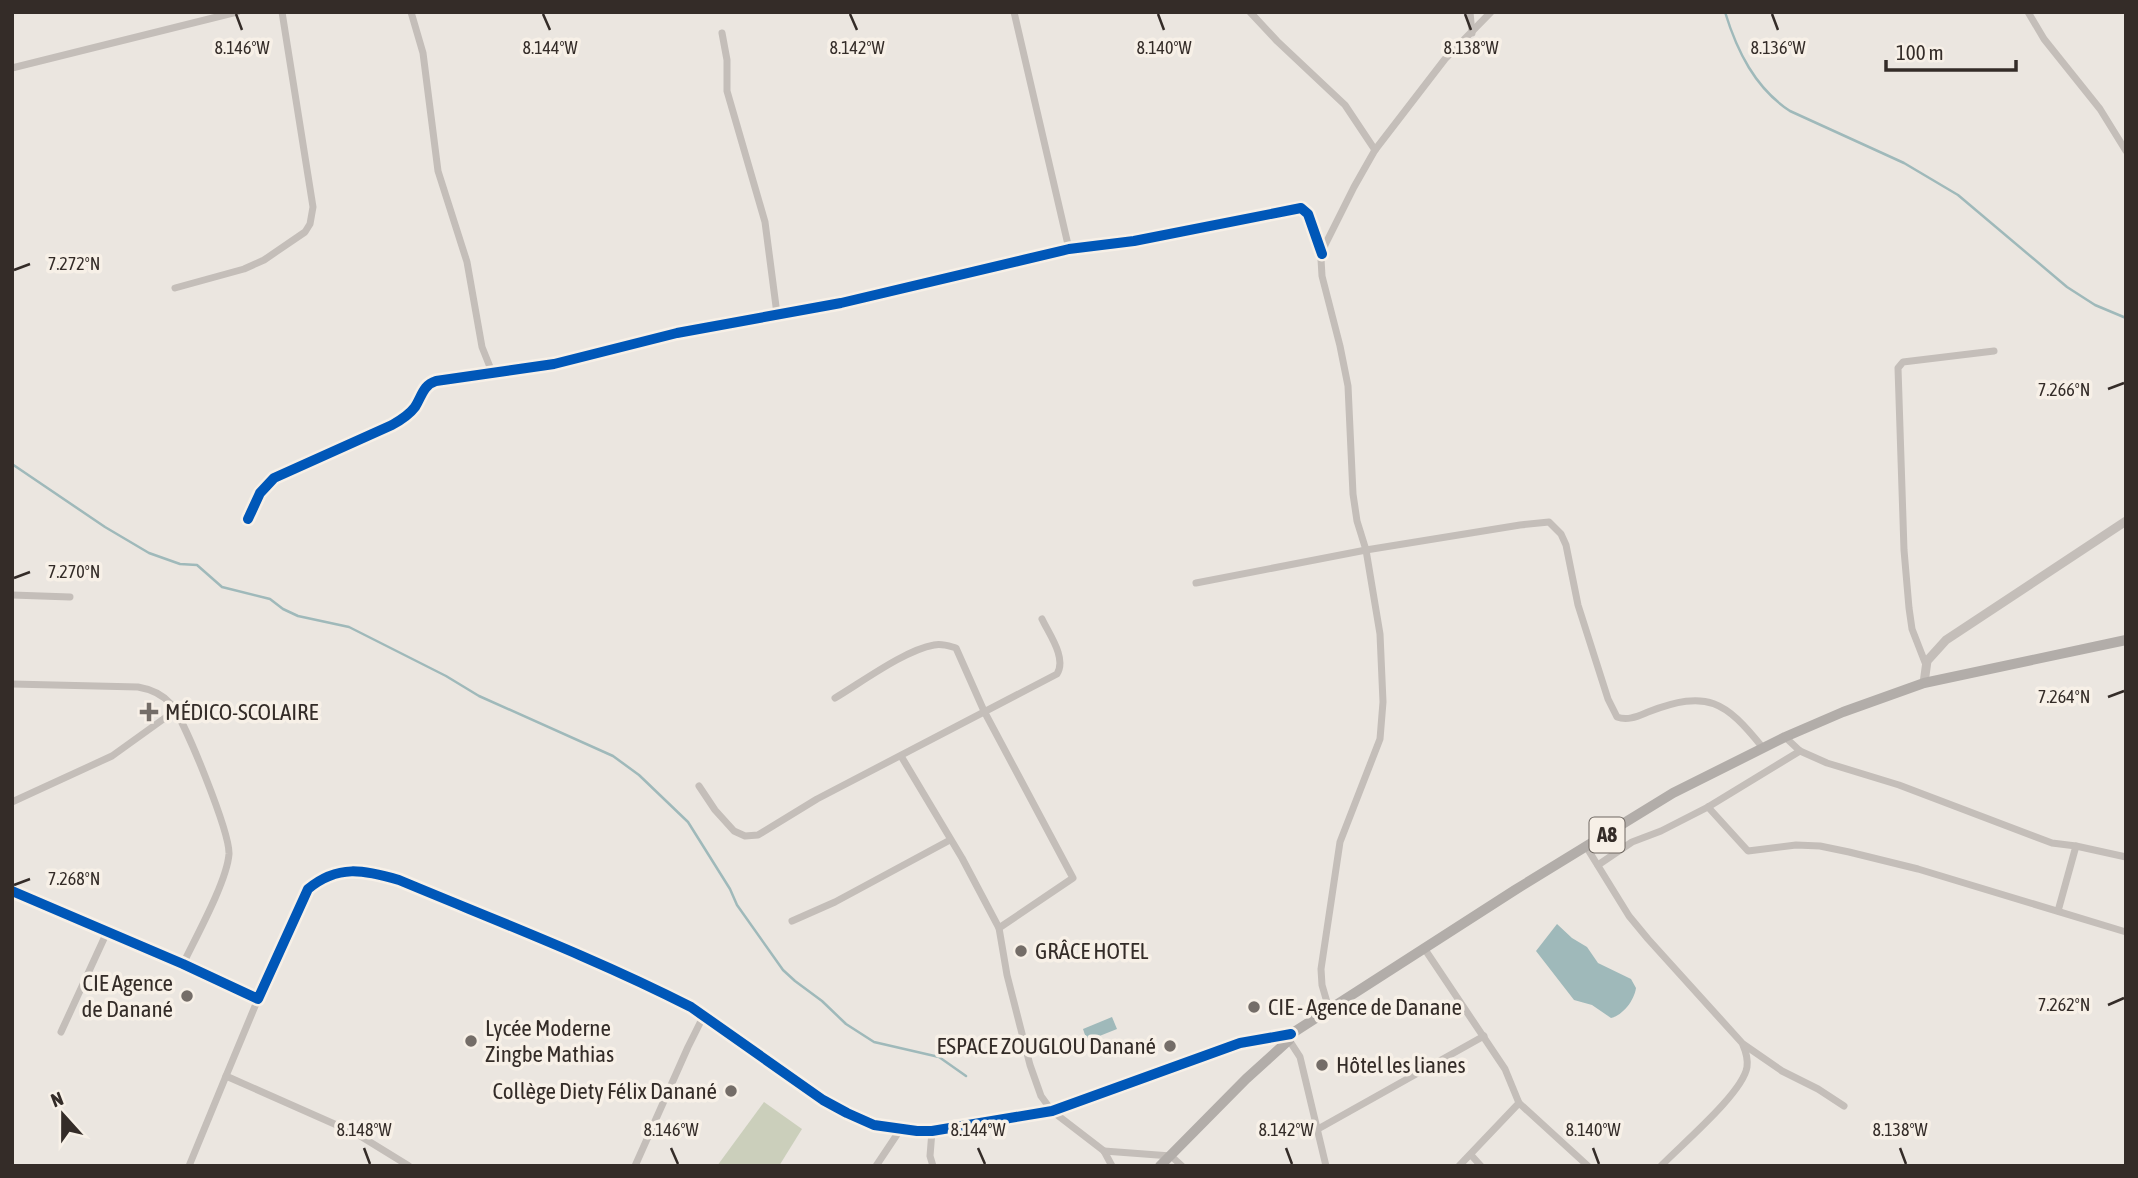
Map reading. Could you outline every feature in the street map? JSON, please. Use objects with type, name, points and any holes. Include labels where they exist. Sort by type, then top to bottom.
[{"type":"main road","name":"A8","points":[[1160,1166],[1290,1037],[1424,948],[1672,793],[1785,737],[1843,712],[1924,683],[2126,640]]},
{"type":"street","points":[[12,68],[237,12]]},
{"type":"street","points":[[175,288],[257,264],[300,237],[309,228],[313,207],[282,12]]},
{"type":"street","points":[[411,12],[423,53],[438,171],[471,278],[482,347],[492,372]]},
{"type":"street","points":[[1014,12],[1069,249]]},
{"type":"street","points":[[1250,12],[1345,105],[1375,150]]},
{"type":"street","points":[[1470,12],[1472,33]]},
{"type":"street","points":[[1322,254],[1375,150],[1445,59],[1492,12]]},
{"type":"street","points":[[2028,12],[2044,39],[2100,109],[2126,151]]},
{"type":"street","points":[[722,33],[727,91],[767,230],[777,314]]},
{"type":"street","points":[[248,519],[260,493],[274,478],[393,425],[408,415],[431,382],[543,366],[677,334],[955,277],[1069,249],[1134,241],[1301,208],[1308,214],[1322,254],[1322,276],[1348,386],[1353,495],[1366,550],[1380,634],[1382,725],[1376,750],[1340,842],[1322,961],[1322,985],[1329,1009]]},
{"type":"street","points":[[1926,665],[1912,629],[1909,608],[1904,550],[1898,368],[1903,362],[1994,351]]},
{"type":"street","points":[[1924,683],[1926,665],[1933,652],[1946,640],[2126,521]]},
{"type":"street","points":[[1196,583],[1366,550],[1549,522],[1561,534],[1566,545],[1578,605],[1608,699],[1617,717],[1631,718],[1673,703],[1716,703],[1742,723],[1763,748]]},
{"type":"street","points":[[12,595],[70,597]]},
{"type":"street","points":[[699,786],[730,828],[738,834],[752,837],[768,830],[817,799],[1057,674],[1061,658],[1042,619]]},
{"type":"street","points":[[835,698],[925,647],[940,644],[956,648],[984,711],[1073,878],[999,928]]},
{"type":"street","points":[[12,684],[138,687],[154,691],[176,710],[226,834],[229,853],[228,864],[213,901],[183,964]]},
{"type":"street","points":[[12,802],[112,755],[176,710]]},
{"type":"street","points":[[1785,737],[1800,751],[1827,763],[1899,785],[2052,843],[2126,857]]},
{"type":"street","points":[[1598,864],[1632,842],[1661,831],[1708,807],[1800,751]]},
{"type":"street","points":[[901,756],[999,928],[1007,975],[1030,1065],[1041,1096],[1052,1111],[1104,1151],[1112,1166]]},
{"type":"street","points":[[1708,807],[1748,851],[1796,845],[1820,846],[1918,869],[2126,932]]},
{"type":"street","points":[[792,921],[835,902],[950,840]]},
{"type":"street","points":[[2058,911],[2076,846]]},
{"type":"street","points":[[1587,848],[1629,916],[1743,1045],[1844,1106]]},
{"type":"street","points":[[189,1166],[258,999],[308,889],[323,877],[355,871],[377,873],[412,885],[623,974],[691,1007],[823,1100],[874,1125],[900,1130],[932,1131],[1052,1111],[1240,1043],[1290,1037],[1300,1057],[1326,1166]]},
{"type":"street","points":[[12,891],[258,999]]},
{"type":"street","points":[[61,1032],[107,932]]},
{"type":"street","points":[[1424,948],[1508,1074],[1518,1103],[1588,1166]]},
{"type":"street","points":[[635,1166],[703,1017]]},
{"type":"street","points":[[1318,1129],[1484,1036]]},
{"type":"street","points":[[1661,1166],[1721,1106],[1742,1080],[1748,1062],[1743,1045]]},
{"type":"street","points":[[226,1076],[357,1134],[409,1166]]},
{"type":"street","points":[[1459,1166],[1518,1103]]},
{"type":"street","points":[[876,1166],[900,1130]]},
{"type":"street","points":[[932,1131],[930,1156],[933,1166]]},
{"type":"street","points":[[1104,1151],[1171,1156],[1182,1166]]},
{"type":"street","points":[[1471,1155],[1481,1166]]},
{"type":"green space","points":[[764,1102],[802,1129],[779,1166],[717,1166]]},
{"type":"water","points":[[1557,924],[1587,947],[1598,963],[1631,979],[1636,988],[1635,993],[1620,1014],[1611,1018],[1592,1005],[1574,1000],[1536,951]]},
{"type":"water","points":[[1112,1017],[1117,1029],[1087,1041],[1083,1029]]},
{"type":"waterway","points":[[1725,12],[1735,41],[1749,68],[1778,102],[1790,111],[1904,163],[1958,195],[2067,287],[2095,305],[2126,318]]},
{"type":"waterway","points":[[12,464],[105,527],[149,553],[180,564],[197,565],[222,587],[270,599],[298,616],[349,627],[446,676],[479,696],[613,756],[639,775],[688,822],[730,889],[737,905],[783,970],[795,981],[822,1001],[846,1024],[874,1042],[939,1057],[966,1076]]},
{"type":"cycle path","points":[[248,519],[260,493],[274,478],[399,421],[415,407],[425,388],[436,381],[554,364],[677,333],[841,303],[1069,249],[1134,241],[1301,208],[1308,214],[1322,254]]},
{"type":"cycle path","points":[[12,891],[258,999],[308,889],[330,876],[352,871],[386,876],[655,989],[691,1007],[823,1100],[874,1125],[917,1131],[932,1131],[1052,1111],[1240,1043],[1291,1034]]},
{"type":"place","name":"MÉDICO-SCOLAIRE","points":[[149,712]]},
{"type":"place","name":"GRÂCE HOTEL","points":[[1021,951]]},
{"type":"place","name":"CIE Agence de Danané","points":[[187,996]]},
{"type":"place","name":"CIE - Agence de Danane","points":[[1254,1007]]},
{"type":"place","name":"Lycée Moderne Zingbe Mathias","points":[[471,1041]]},
{"type":"place","name":"ESPACE ZOUGLOU Danané","points":[[1170,1046]]},
{"type":"place","name":"Hôtel les lianes","points":[[1322,1065]]},
{"type":"place","name":"Collège Diety Félix Danané","points":[[731,1091]]}]
